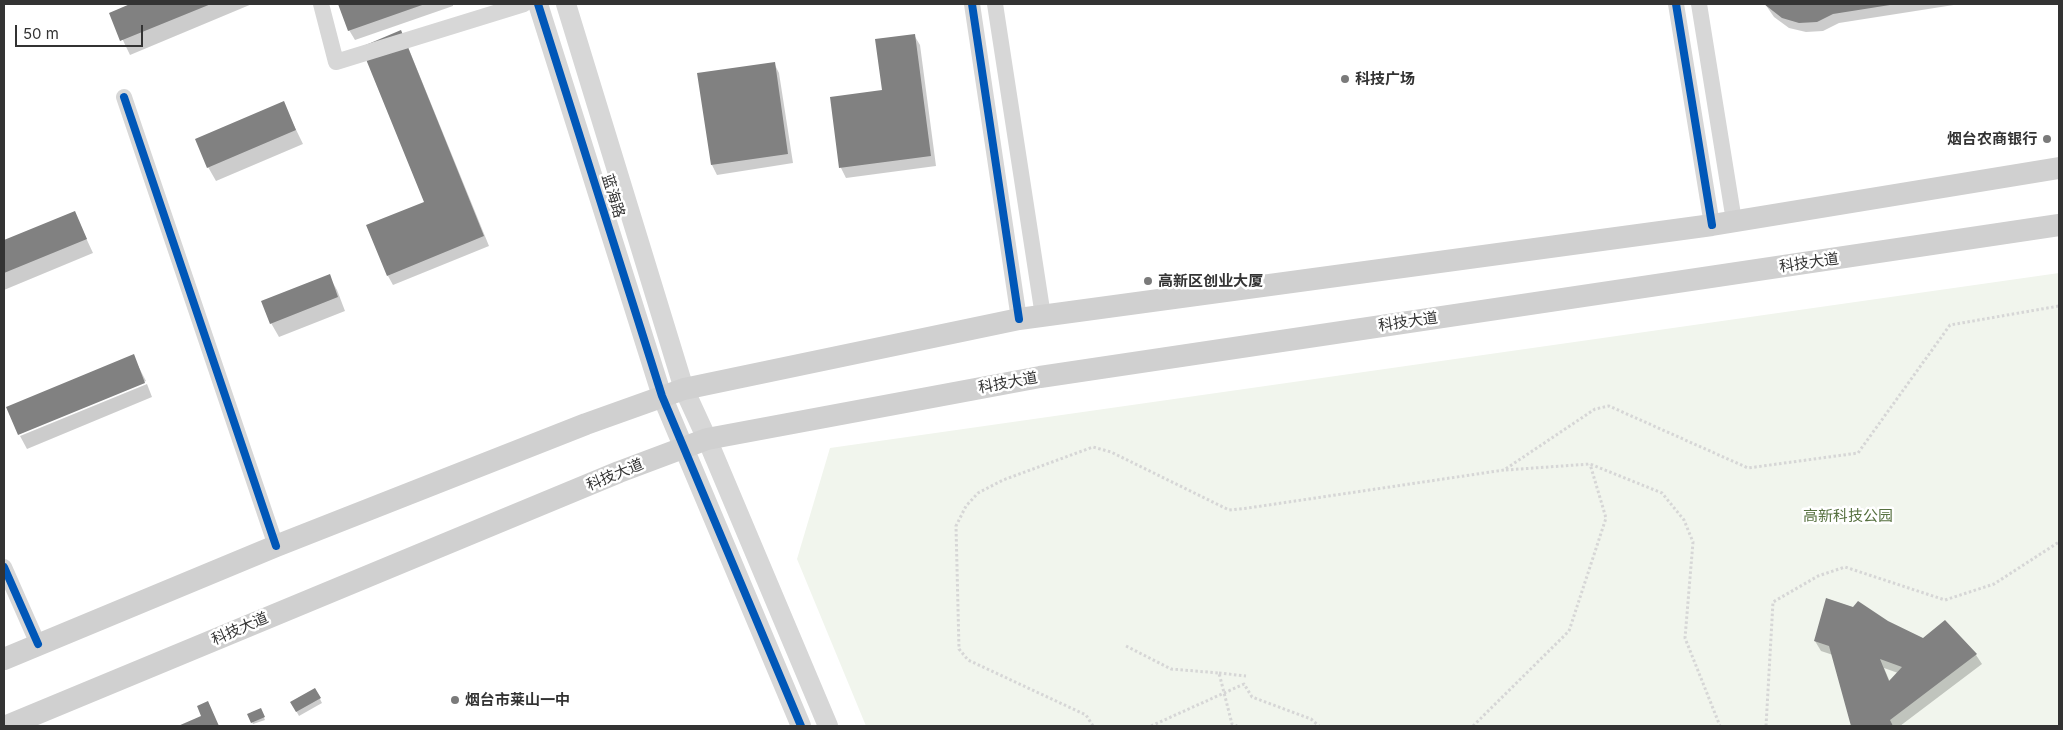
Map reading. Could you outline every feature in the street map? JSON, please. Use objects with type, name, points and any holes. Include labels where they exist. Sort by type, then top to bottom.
[{"type":"main road","points":[[4,659],[276,546],[586,424],[684,389],[1019,319],[1712,225],[2059,168]]},
{"type":"main road","name":"科技大道","points":[[6,726],[619,472],[707,439],[1040,377],[2059,226]]},
{"type":"street","points":[[321,4],[336,62],[524,4]]},
{"type":"street","name":"蓝海路","points":[[538,4],[662,396],[801,726]]},
{"type":"street","name":"蓝海路","points":[[566,4],[684,389],[707,439],[828,726]]},
{"type":"street","points":[[972,4],[1019,319]]},
{"type":"street","points":[[995,4],[1044,316]]},
{"type":"street","points":[[1676,4],[1712,225]]},
{"type":"street","points":[[1698,4],[1734,221]]},
{"type":"street","points":[[124,97],[276,546]]},
{"type":"street","points":[[4,567],[38,644]]},
{"type":"path","points":[[1504,470],[1595,409],[1609,406],[1748,468],[1858,453],[1950,325],[2059,306]]},
{"type":"path","points":[[1094,726],[1086,715],[968,660],[959,649],[956,526],[966,506],[978,493],[1003,480],[1093,447],[1112,452],[1230,510],[1504,470],[1590,464],[1662,493],[1684,520],[1693,542],[1685,638],[1720,726]]},
{"type":"path","points":[[1473,726],[1570,631],[1606,518],[1590,464]]},
{"type":"path","points":[[1766,726],[1773,602],[1818,576],[1845,567],[1945,600],[1994,584],[2059,542]]},
{"type":"path","points":[[1126,646],[1171,670],[1246,676]]},
{"type":"path","points":[[1219,673],[1232,724],[1237,726]]},
{"type":"path","points":[[1151,726],[1244,684],[1252,696],[1311,719],[1319,726]]},
{"type":"green space","name":"高新科技公园","points":[[2059,273],[2059,726],[866,726],[797,559],[830,448]]},
{"type":"building","points":[[130,4],[211,4],[120,41],[109,13]]},
{"type":"building","points":[[338,4],[425,4],[348,31]]},
{"type":"building","points":[[1764,4],[1890,5],[1833,14],[1817,22],[1799,23],[1782,18]]},
{"type":"building","points":[[401,30],[484,236],[387,276],[366,225],[424,202],[361,47]]},
{"type":"building","points":[[915,34],[931,156],[839,168],[830,97],[882,90],[875,39]]},
{"type":"building","points":[[775,62],[788,154],[711,165],[697,73]]},
{"type":"building","points":[[284,101],[296,130],[207,168],[195,139]]},
{"type":"building","points":[[75,211],[87,239],[4,273],[4,240]]},
{"type":"building","points":[[330,274],[338,297],[270,324],[261,301]]},
{"type":"building","points":[[134,354],[145,383],[18,435],[6,407]]},
{"type":"building","points":[[1826,598],[1853,607],[1858,601],[1888,621],[1923,638],[1945,620],[1977,654],[1890,720],[1893,726],[1851,726],[1829,646],[1814,641]],"holes":[[[1880,659],[1902,667],[1889,681]]]},
{"type":"building","points":[[315,688],[321,698],[296,712],[290,702]]},
{"type":"building","points":[[208,701],[219,726],[178,726],[201,716],[197,706]]},
{"type":"building","points":[[261,708],[265,717],[251,723],[247,714]]},
{"type":"cycle path","points":[[538,4],[662,396],[801,726]]},
{"type":"cycle path","points":[[972,4],[1019,319]]},
{"type":"cycle path","points":[[1676,4],[1712,225]]},
{"type":"cycle path","points":[[124,97],[276,546]]},
{"type":"cycle path","points":[[4,567],[38,644]]},
{"type":"place","name":"科技广场","points":[[1345,79]]},
{"type":"place","name":"烟台农商银行","points":[[2047,139]]},
{"type":"place","name":"高新区创业大厦","points":[[1148,281]]},
{"type":"place","name":"烟台市莱山一中","points":[[455,700]]}]
